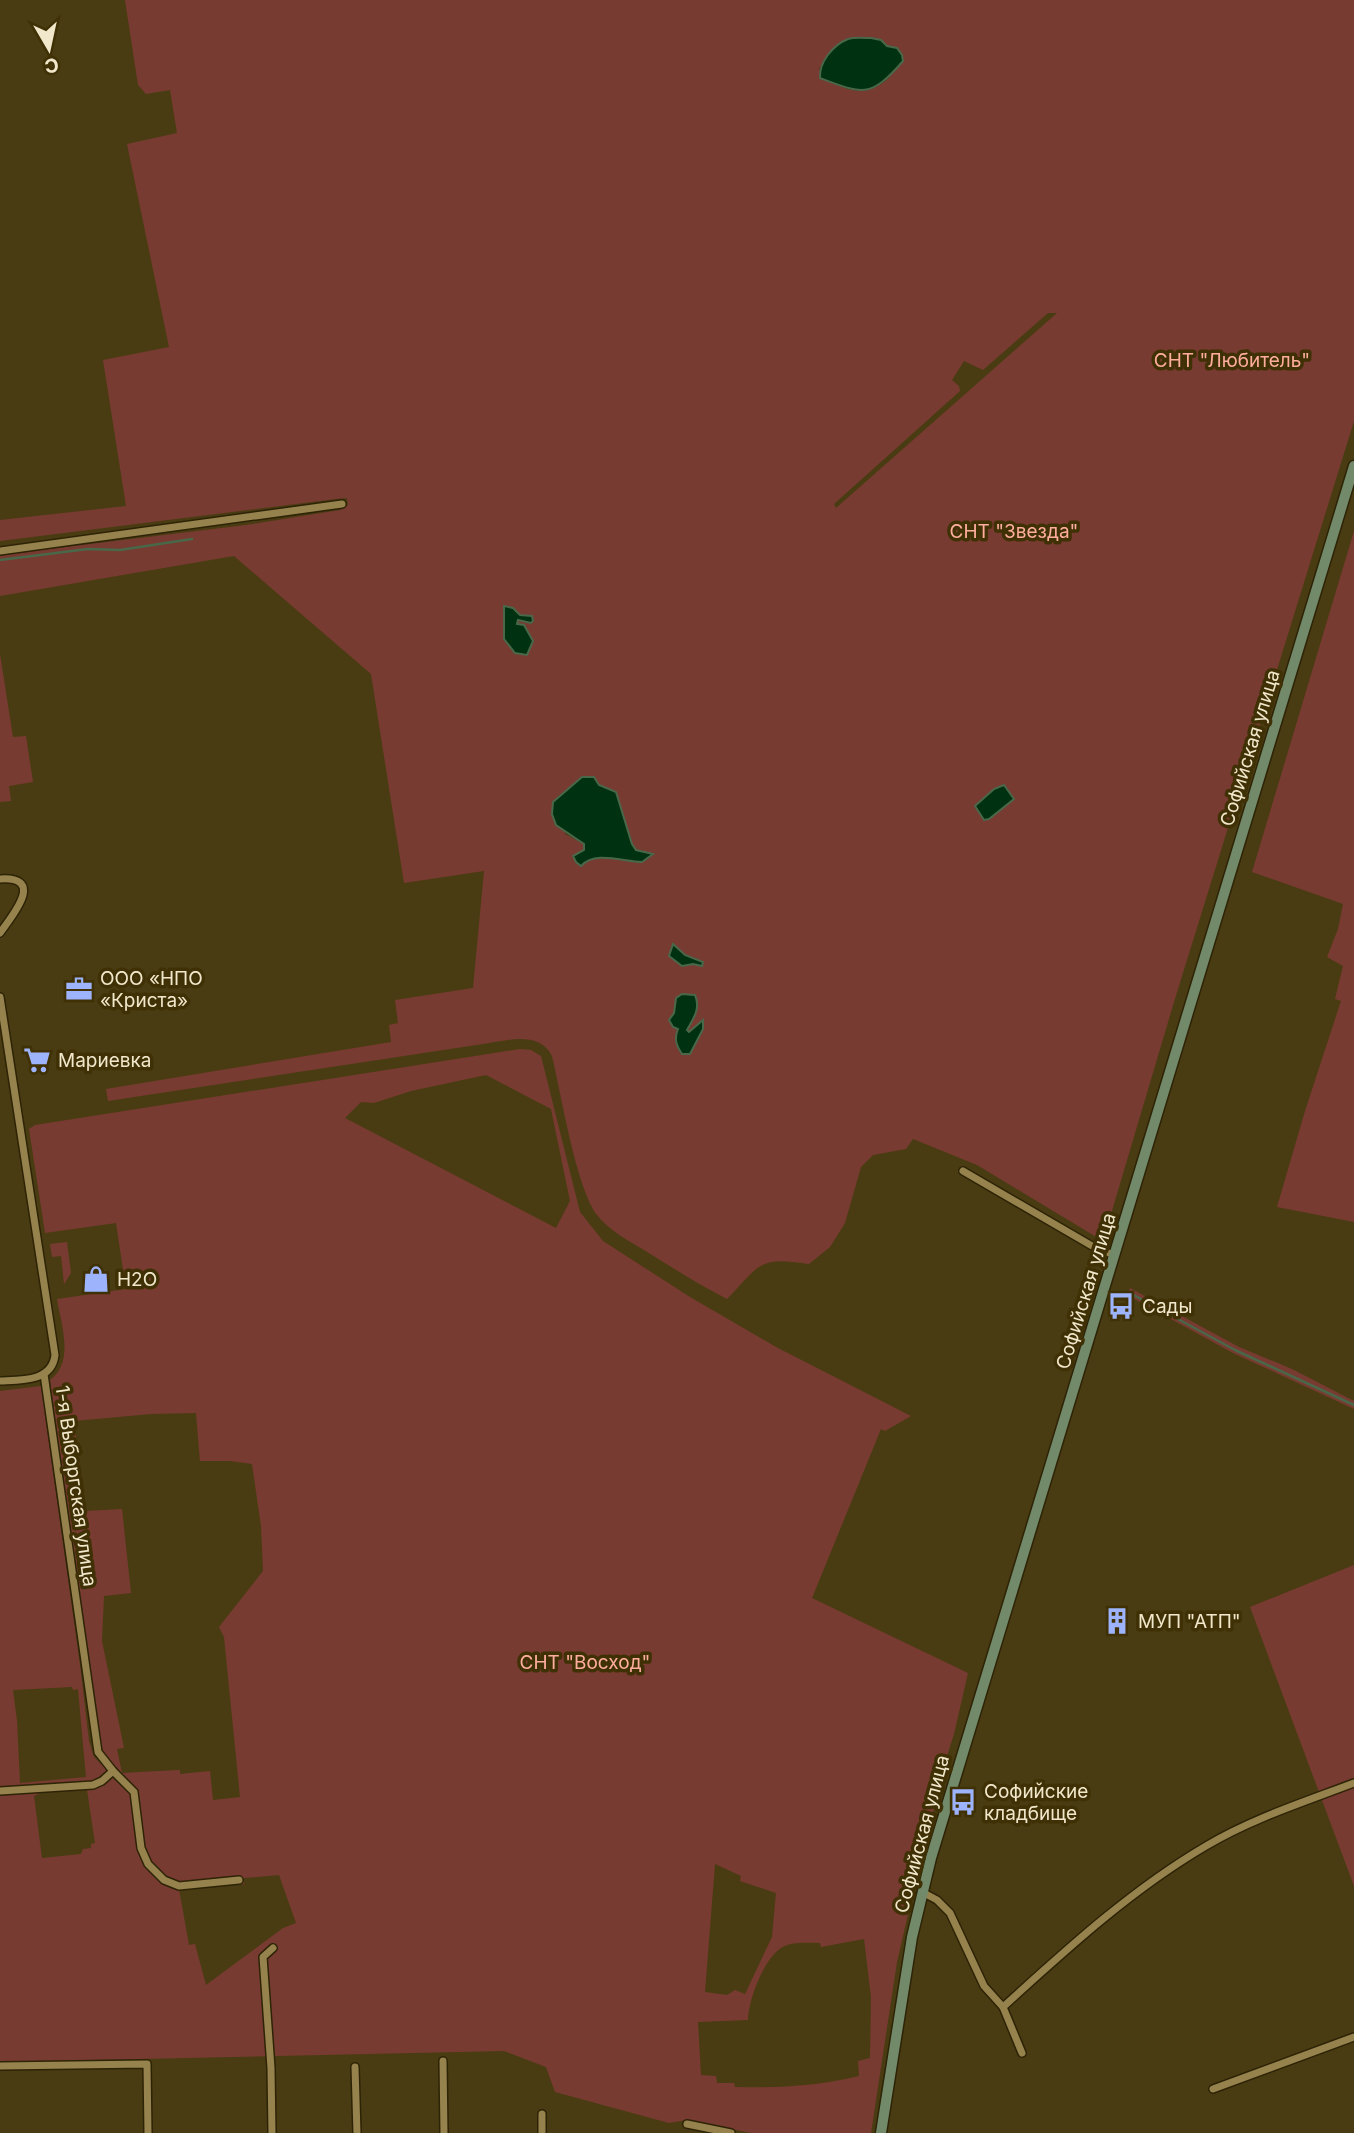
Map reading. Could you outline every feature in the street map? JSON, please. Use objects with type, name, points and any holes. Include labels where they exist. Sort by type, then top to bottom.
[{"type":"main road","name":"Софийская улица","points":[[881,2133],[912,1937],[942,1818],[1354,466]]},
{"type":"street","points":[[0,551],[342,504]]},
{"type":"street","points":[[0,879],[18,882],[22,886],[24,897],[0,933]]},
{"type":"street","name":"1-я Выборгская улица","points":[[0,997],[54,1344],[54,1360],[44,1374],[95,1738],[100,1756],[134,1792],[141,1848],[148,1864],[164,1880],[179,1885],[239,1880]]},
{"type":"street","points":[[963,1171],[1099,1250],[1115,1255]]},
{"type":"street","points":[[0,1381],[29,1379],[44,1374]]},
{"type":"street","points":[[0,1790],[93,1785],[103,1781],[113,1771]]},
{"type":"street","points":[[1003,2007],[1105,1917],[1182,1861],[1208,1845],[1274,1814],[1354,1783]]},
{"type":"street","points":[[922,1892],[937,1900],[950,1913],[984,1986],[1003,2007],[1022,2053]]},
{"type":"street","points":[[272,2133],[271,2068],[263,1957],[273,1948]]},
{"type":"street","points":[[1213,2089],[1354,2037]]},
{"type":"street","points":[[443,2061],[444,2133]]},
{"type":"street","points":[[0,2066],[146,2064],[148,2133]]},
{"type":"street","points":[[355,2067],[357,2133]]},
{"type":"street","points":[[542,2114],[542,2133]]},
{"type":"street","points":[[687,2124],[731,2133]]},
{"type":"green space","points":[[125,0],[1354,0],[1354,421],[1103,1241],[977,1165],[913,1139],[906,1149],[873,1155],[861,1167],[845,1223],[830,1247],[809,1264],[779,1261],[762,1265],[727,1299],[625,1239],[597,1215],[582,1184],[552,1056],[546,1048],[530,1040],[501,1041],[108,1101],[106,1089],[391,1042],[389,1025],[398,1023],[395,1000],[473,988],[484,871],[404,883],[371,674],[234,556],[0,596],[0,555],[246,525],[340,510],[348,505],[347,498],[336,499],[0,541],[0,520],[126,506],[103,360],[169,347],[127,144],[177,133],[170,90],[146,94],[138,85]],"holes":[[[871,38],[887,46],[890,77],[881,84],[862,91],[844,88],[819,69],[840,45]],[[1048,313],[1057,313],[836,508],[834,504],[960,391],[959,386],[952,380],[964,361],[983,370]],[[599,785],[616,792],[632,844],[636,850],[643,850],[633,862],[610,858],[586,861],[581,853],[584,844],[565,834],[559,795],[569,789]]]},
{"type":"green space","points":[[1354,531],[1354,1222],[1277,1207],[1341,1001],[1335,999],[1343,966],[1327,957],[1338,929],[1343,904],[1252,872]]},
{"type":"green space","points":[[0,654],[13,737],[26,736],[33,782],[9,786],[11,801],[0,802]]},
{"type":"green space","name":"СНТ \"Восход\"","points":[[520,1049],[531,1050],[541,1056],[580,1212],[603,1241],[690,1297],[776,1347],[911,1416],[885,1431],[881,1429],[812,1598],[968,1673],[954,1734],[933,1800],[936,1801],[930,1824],[923,1823],[908,1882],[915,1884],[897,1962],[871,2133],[751,2133],[687,2120],[669,2123],[555,2092],[546,2067],[504,2051],[0,2062],[0,1793],[103,1784],[118,1771],[103,1751],[99,1737],[50,1380],[58,1372],[64,1353],[57,1299],[126,1289],[116,1223],[45,1233],[29,1129],[35,1125]],"holes":[[[486,1075],[551,1109],[570,1201],[556,1228],[345,1118],[361,1102],[374,1103],[411,1091]],[[196,1413],[200,1461],[252,1464],[261,1526],[263,1571],[219,1627],[224,1637],[240,1797],[213,1800],[210,1771],[180,1774],[180,1770],[122,1773],[117,1749],[124,1748],[102,1641],[104,1596],[131,1593],[122,1509],[86,1511],[74,1421]],[[87,1790],[95,1843],[91,1844],[91,1848],[83,1849],[81,1854],[42,1858],[34,1796],[41,1793]],[[715,1864],[741,1876],[740,1881],[776,1893],[772,1937],[745,1994],[735,1990],[727,1995],[705,1992]],[[279,1875],[296,1923],[283,1928],[206,1985],[195,1944],[189,1945],[179,1889],[244,1884],[244,1878]],[[864,1939],[871,1997],[870,2058],[858,2061],[859,2076],[782,2087],[735,2087],[734,2083],[717,2083],[716,2076],[701,2075],[698,2022],[748,2020],[755,1989],[772,1956],[787,1945],[820,1943],[821,1947]]]},
{"type":"green space","points":[[67,1242],[71,1273],[64,1284],[61,1256],[52,1257],[50,1244]]},
{"type":"green space","points":[[1130,1288],[1239,1347],[1292,1369],[1354,1401],[1354,1409],[1233,1353],[1127,1295]]},
{"type":"green space","points":[[41,1386],[89,1741],[94,1757],[108,1771],[92,1781],[0,1787],[0,1391]],"holes":[[[72,1687],[73,1690],[78,1689],[86,1777],[20,1783],[13,1690]]]},
{"type":"green space","points":[[1354,1565],[1354,1886],[1250,1607]]},
{"type":"shaded area","points":[[851,38],[871,38],[897,48],[902,55],[903,61],[882,82],[865,90],[856,90],[820,78],[824,60],[837,45]]},
{"type":"shaded area","points":[[504,606],[513,608],[520,615],[532,616],[531,623],[518,620],[517,624],[524,625],[533,641],[527,655],[515,653],[504,639]]},
{"type":"shaded area","points":[[582,777],[594,777],[599,785],[616,792],[632,844],[636,850],[653,854],[642,862],[602,858],[587,861],[581,866],[576,862],[573,856],[584,850],[584,844],[556,825],[552,814],[553,802]]},
{"type":"shaded area","points":[[1004,785],[1014,799],[984,820],[975,806],[994,789]]},
{"type":"shaded area","points":[[673,944],[685,955],[703,962],[702,966],[682,966],[669,956]]},
{"type":"shaded area","points":[[682,994],[695,995],[697,1000],[696,1014],[687,1030],[689,1032],[703,1020],[703,1029],[690,1054],[682,1054],[680,1051],[676,1039],[678,1029],[673,1027],[669,1020],[674,1013],[676,998]]},
{"type":"waterway","points":[[0,560],[88,549],[120,550],[192,539]]},
{"type":"waterway","points":[[1128,1292],[1235,1350],[1354,1405]]},
{"type":"place","name":"ООО «НПО «Криста»","points":[[79,989]]},
{"type":"place","name":"Мариевка","points":[[37,1060]]},
{"type":"place","name":"H2O","points":[[96,1279]]},
{"type":"place","name":"Сады","points":[[1121,1306]]},
{"type":"place","name":"МУП \"АТП\"","points":[[1117,1621]]},
{"type":"place","name":"Софийские кладбище","points":[[963,1802]]},
{"type":"park label","name":"СНТ \"Любитель\"","points":[[1232,360]]},
{"type":"park label","name":"СНТ \"Звезда\"","points":[[1014,531]]}]
